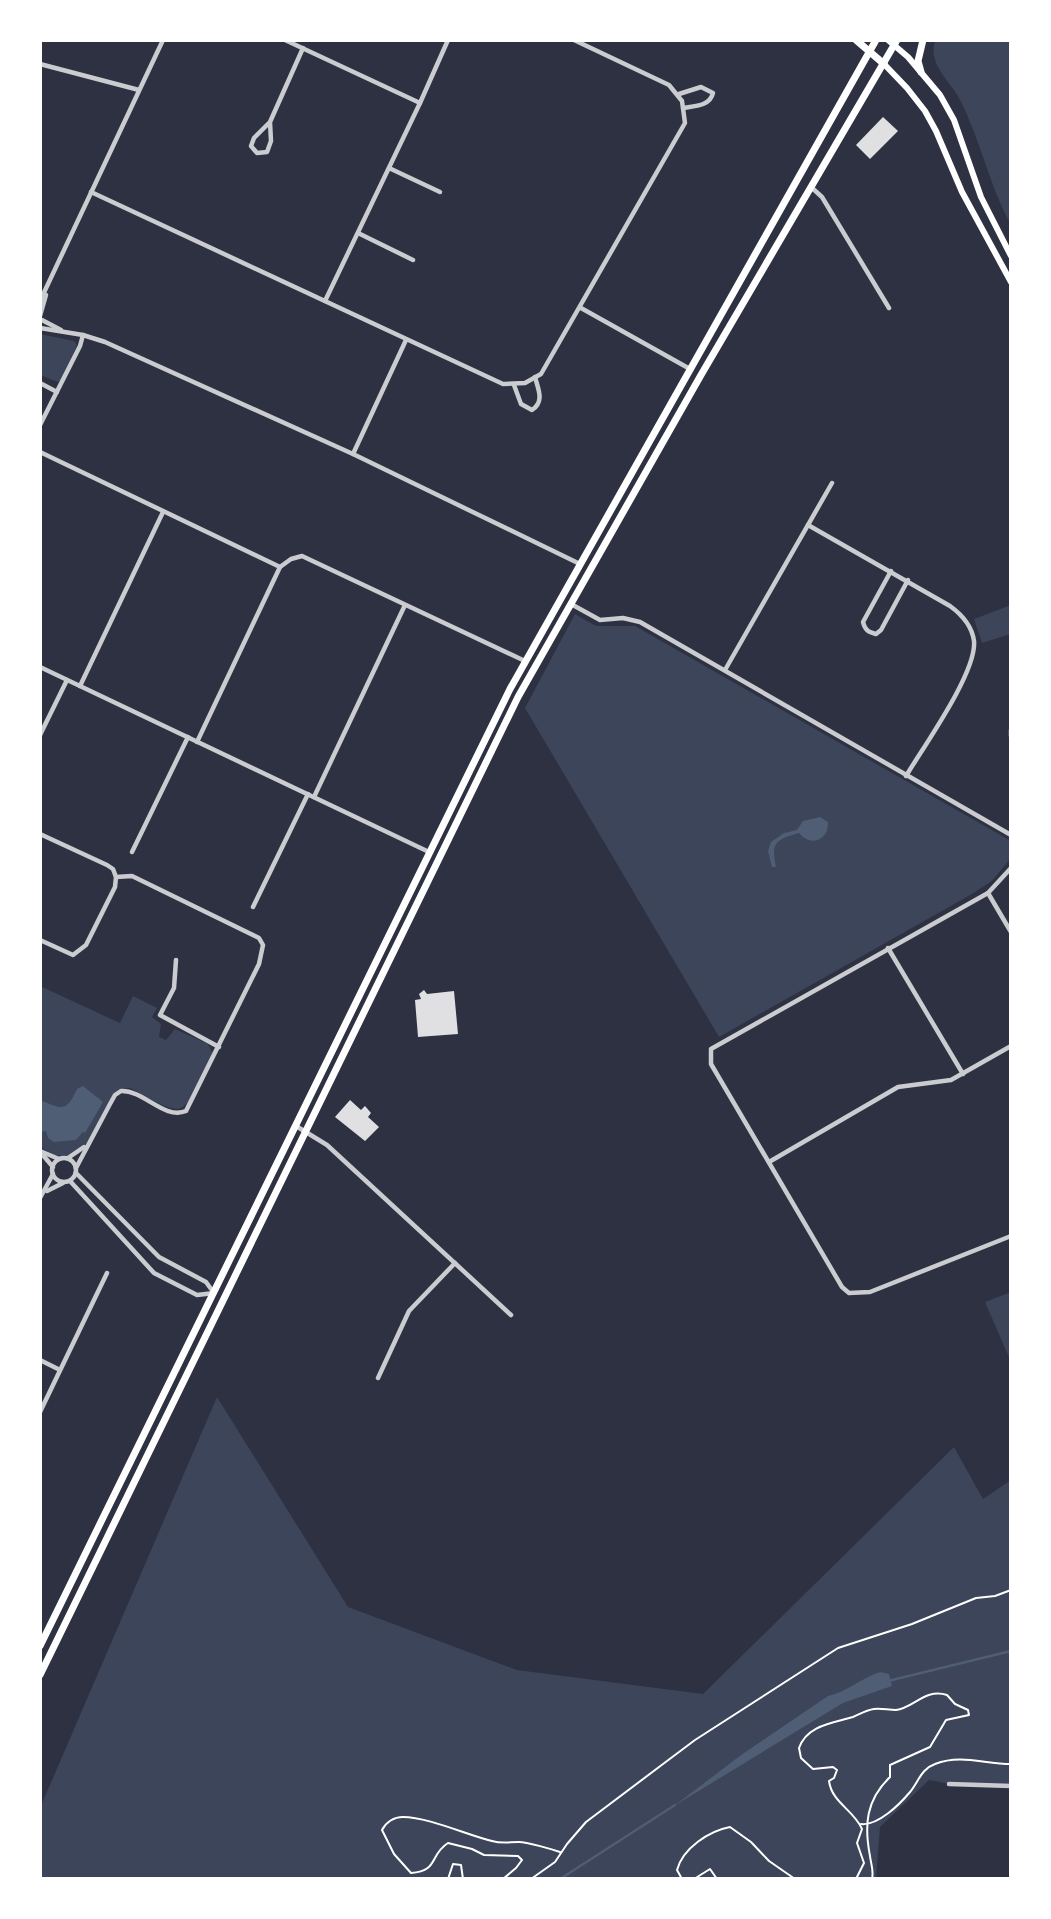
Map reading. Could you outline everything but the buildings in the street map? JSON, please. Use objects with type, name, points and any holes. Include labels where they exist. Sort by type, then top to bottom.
[{"type":"highway","points":[[856,40],[884,64]]},
{"type":"highway","points":[[40,1646],[525,661],[876,40]]},
{"type":"highway","points":[[921,72],[918,61],[923,40]]},
{"type":"highway","points":[[40,1675],[518,697],[701,375],[884,64],[893,42]]},
{"type":"highway","points":[[798,180],[811,187]]},
{"type":"highway","points":[[691,369],[701,375]]},
{"type":"highway","points":[[616,501],[626,507]]},
{"type":"highway","points":[[560,598],[570,604]]},
{"type":"highway","points":[[429,852],[440,857]]},
{"type":"highway","points":[[214,1293],[224,1298]]},
{"type":"main road","points":[[893,42],[940,95],[954,120],[981,197],[1011,256]]},
{"type":"main road","points":[[884,64],[925,111],[962,192],[1011,282]]},
{"type":"street","points":[[40,301],[163,40]]},
{"type":"street","points":[[285,40],[421,103]]},
{"type":"street","points":[[325,301],[421,103],[448,40]]},
{"type":"street","points":[[92,192],[503,384],[525,383],[541,374],[685,123],[682,101],[669,85],[574,40]]},
{"type":"street","points":[[270,122],[271,141],[267,152],[257,153],[251,146],[254,138],[270,122],[303,48]]},
{"type":"street","points":[[40,64],[139,90]]},
{"type":"street","points":[[679,94],[701,87],[713,93],[707,103],[683,108]]},
{"type":"street","points":[[389,168],[440,192]]},
{"type":"street","points":[[811,187],[822,197],[889,308]]},
{"type":"street","points":[[358,233],[413,260]]},
{"type":"street","points":[[47,291],[41,321],[105,342],[353,454],[580,564]]},
{"type":"street","points":[[581,308],[691,369]]},
{"type":"street","points":[[40,425],[83,335]]},
{"type":"street","points":[[353,454],[406,340]]},
{"type":"street","points":[[514,385],[521,404],[532,410],[541,397],[535,377]]},
{"type":"street","points":[[40,383],[57,392]]},
{"type":"street","points":[[40,452],[280,567]]},
{"type":"street","points":[[725,670],[832,483]]},
{"type":"street","points":[[80,686],[163,512]]},
{"type":"street","points":[[808,525],[908,580],[959,613],[971,631],[974,649],[971,663],[906,776]]},
{"type":"street","points":[[197,742],[280,567],[291,559],[302,556],[525,661]]},
{"type":"street","points":[[891,571],[863,622],[864,628],[869,632],[876,634],[881,630],[908,580]]},
{"type":"street","points":[[570,604],[600,620],[623,618],[639,622],[1011,835]]},
{"type":"street","points":[[253,907],[405,605]]},
{"type":"street","points":[[40,667],[429,852]]},
{"type":"street","points":[[40,735],[67,680]]},
{"type":"street","points":[[1011,730],[1011,736]]},
{"type":"street","points":[[132,852],[188,737]]},
{"type":"street","points":[[40,834],[107,865],[113,869],[116,877],[115,887],[86,945],[73,956],[40,940]]},
{"type":"street","points":[[1011,869],[988,893],[711,1049],[711,1064],[842,1287],[849,1293],[870,1292],[1011,1236]]},
{"type":"street","points":[[42,1196],[70,1181],[115,1095],[121,1091],[135,1093],[172,1113],[180,1114],[186,1111],[259,964],[263,945],[259,938],[132,876],[116,877]]},
{"type":"street","points":[[988,893],[1011,932]]},
{"type":"street","points":[[888,947],[963,1074]]},
{"type":"street","points":[[176,960],[174,988],[160,1015],[219,1046]]},
{"type":"street","points":[[769,1162],[898,1087],[941,1083],[963,1074],[1011,1046]]},
{"type":"street","points":[[296,1126],[327,1146],[511,1315]]},
{"type":"street","points":[[40,1151],[60,1159],[68,1158],[87,1146]]},
{"type":"street","points":[[40,1151],[53,1167]]},
{"type":"street","points":[[68,1158],[76,1170],[159,1257],[206,1282],[214,1293],[197,1295],[154,1273],[70,1181]]},
{"type":"street","points":[[42,1196],[53,1167],[60,1159]]},
{"type":"street","points":[[52,1174],[56,1180],[63,1183]]},
{"type":"street","points":[[378,1378],[409,1311],[455,1263]]},
{"type":"street","points":[[40,1412],[107,1273]]},
{"type":"street","points":[[40,1360],[60,1370]]},
{"type":"street","points":[[949,1784],[1011,1786]]},
{"type":"path","points":[[531,1879],[555,1862],[586,1822],[676,1754],[838,1648],[976,1598],[995,1596],[1011,1590]]},
{"type":"path","points":[[856,1879],[864,1863],[857,1843],[862,1829],[860,1824],[855,1815],[831,1792],[829,1781],[834,1778],[836,1770],[833,1767],[814,1769],[801,1758],[799,1748],[806,1735],[819,1727],[874,1709],[897,1710],[917,1699],[942,1693],[968,1710],[969,1715],[946,1720],[930,1747],[890,1765],[890,1777],[876,1791],[867,1825],[873,1867],[872,1879]]},
{"type":"path","points":[[860,1824],[867,1825],[887,1813],[910,1792],[923,1771],[936,1763],[952,1758],[968,1758],[991,1764],[1011,1764]]},
{"type":"path","points":[[503,1879],[520,1864],[522,1860],[518,1856],[484,1856],[472,1849],[448,1843],[441,1848],[427,1871],[411,1874],[394,1854],[382,1830],[388,1822],[403,1817],[500,1843],[521,1842],[561,1852]]},
{"type":"path","points":[[682,1879],[677,1870],[687,1853],[705,1836],[730,1827],[751,1842],[769,1861],[795,1879]]},
{"type":"path","points":[[448,1879],[453,1864],[457,1864],[464,1869],[463,1879]]},
{"type":"path","points":[[694,1879],[710,1869],[717,1879]]},
{"type":"shaded area","points":[[935,40],[1011,40],[1011,225],[966,113],[934,57]]},
{"type":"shaded area","points":[[40,334],[74,341],[77,345],[62,379],[58,382],[40,375]]},
{"type":"shaded area","points":[[1011,605],[1011,634],[982,643],[974,619]]},
{"type":"shaded area","points":[[575,614],[596,626],[635,626],[1011,841],[1011,858],[992,881],[972,894],[719,1037],[525,708]]},
{"type":"shaded area","points":[[820,817],[828,822],[822,838],[808,840],[799,833],[780,840],[774,852],[776,867],[772,867],[768,851],[771,842],[784,833],[797,830],[803,821]]},
{"type":"shaded area","points":[[40,986],[120,1023],[133,996],[157,1008],[152,1017],[161,1024],[159,1037],[166,1040],[175,1029],[208,1044],[213,1054],[188,1102],[177,1109],[160,1104],[130,1088],[122,1089],[104,1109],[88,1143],[79,1151],[70,1157],[55,1155],[40,1147]]},
{"type":"shaded area","points":[[83,1086],[103,1102],[85,1133],[76,1140],[54,1142],[48,1138],[46,1131],[40,1132],[40,1100],[63,1107],[70,1102],[77,1089]]},
{"type":"shaded area","points":[[1011,1292],[1011,1362],[985,1302]]},
{"type":"shaded area","points":[[217,1397],[348,1607],[517,1670],[703,1694],[954,1447],[983,1499],[1011,1480],[1011,1786],[949,1784],[929,1780],[880,1827],[876,1879],[40,1879],[40,1808]]},
{"type":"shaded area","points":[[880,1672],[889,1674],[892,1686],[843,1703],[674,1806],[741,1755],[828,1696]]},
{"type":"waterway","points":[[888,1681],[1011,1651]]},
{"type":"waterway","points":[[560,1879],[675,1805]]}]
